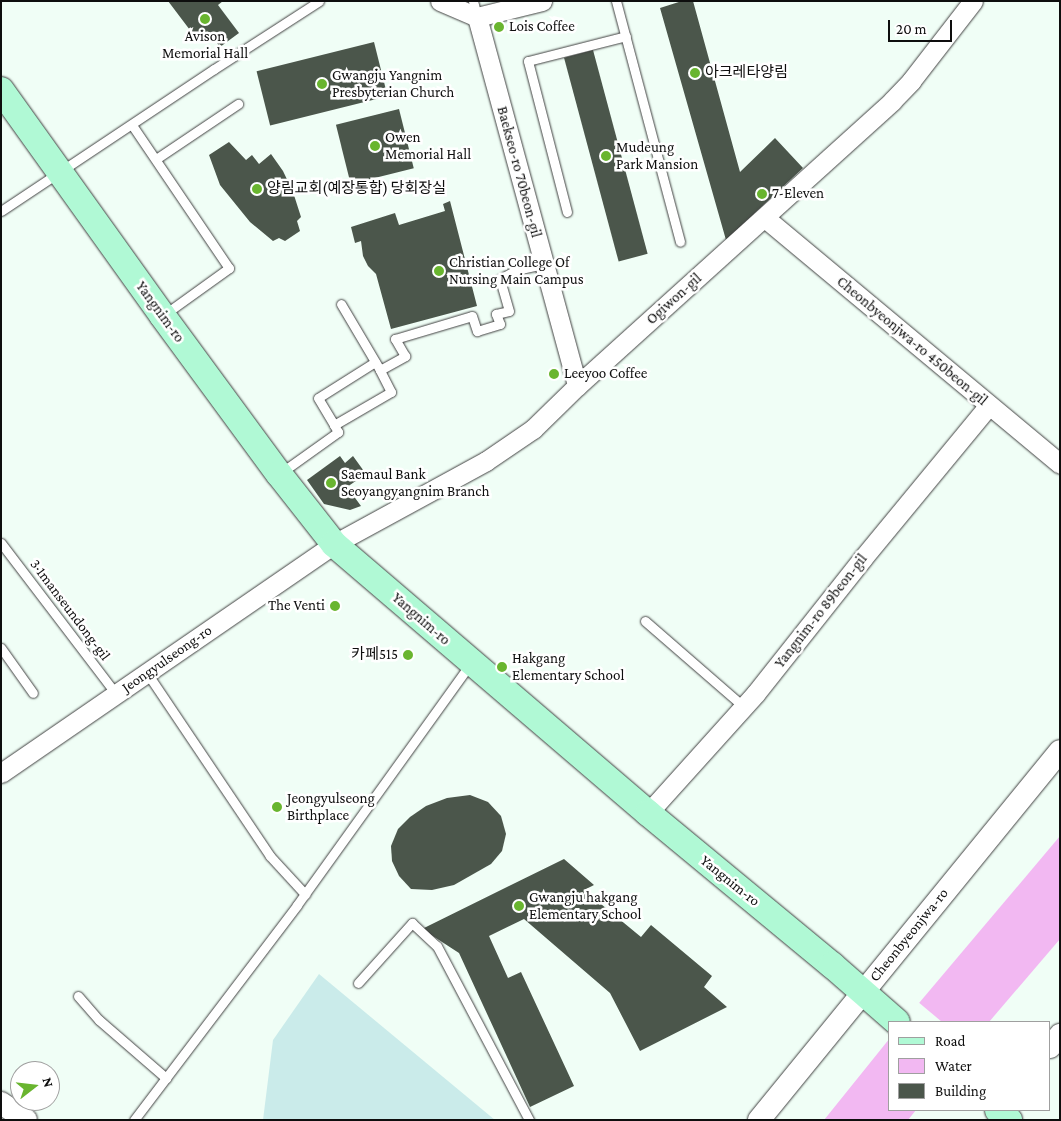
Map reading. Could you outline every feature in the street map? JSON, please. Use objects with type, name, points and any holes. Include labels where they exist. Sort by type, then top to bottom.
[{"type":"main road","name":"Yangnim-ro","points":[[1,90],[61,171],[162,315],[279,474],[334,544],[648,813],[896,1021]]},
{"type":"main road","points":[[999,1111],[1009,1120]]},
{"type":"street","points":[[440,1],[475,9],[542,1]]},
{"type":"street","name":"Ogiwon-gil","points":[[334,544],[515,443],[533,429],[577,386],[765,218],[892,101],[911,81],[973,1]]},
{"type":"street","name":"Baekseo-ro 70beon-gil","points":[[475,9],[577,386]]},
{"type":"street","name":"Cheonbyeonjwa-ro 450beon-gil","points":[[765,218],[1060,464]]},
{"type":"street","name":"Yangnim-ro 89beon-gil","points":[[648,813],[744,707],[989,405]]},
{"type":"street","name":"Jeongyulseong-ro","points":[[1,774],[334,544]]},
{"type":"street","name":"Cheonbyeonjwa-ro","points":[[759,1120],[1060,752]]},
{"type":"street","points":[[1051,1046],[1060,1035]]},
{"type":"street","points":[[1,1103],[26,1120]]},
{"type":"lane","points":[[1,211],[132,125],[214,68],[319,1]]},
{"type":"lane","points":[[616,1],[680,242]]},
{"type":"lane","points":[[567,212],[528,62],[626,36]]},
{"type":"lane","points":[[156,159],[238,104]]},
{"type":"lane","points":[[132,125],[229,268],[162,315]]},
{"type":"lane","points":[[279,474],[338,432],[318,398],[378,366],[404,356],[395,339],[472,316],[476,331],[500,324],[496,314],[509,311],[500,279],[516,270],[544,264]]},
{"type":"lane","points":[[334,426],[391,392],[378,366],[341,304]]},
{"type":"lane","name":"3·1manseundong-gil","points":[[1,543],[116,694]]},
{"type":"lane","points":[[645,622],[744,707]]},
{"type":"lane","points":[[1,648],[33,693]]},
{"type":"lane","points":[[134,1120],[305,894],[471,662]]},
{"type":"lane","points":[[147,673],[270,856],[305,894]]},
{"type":"lane","points":[[358,984],[412,923],[437,946],[529,1120]]},
{"type":"lane","points":[[78,996],[99,1020],[166,1078]]},
{"type":"shaded area","points":[[319,974],[495,1120],[263,1120],[273,1040]]},
{"type":"water","points":[[1060,836],[1060,939],[990,1021],[904,1021]]},
{"type":"water","points":[[888,1040],[888,1111],[915,1111],[908,1120],[824,1120]]},
{"type":"pier","points":[[917,1001],[941,1021],[901,1021]]},
{"type":"building","name":"Avison Memorial Hall","points":[[168,1],[223,1],[218,5],[239,33],[220,47],[210,34],[199,42]]},
{"type":"building","name":"아크레타양림","points":[[682,1],[693,1],[740,172],[775,138],[803,168],[726,240],[660,8]]},
{"type":"building","name":"Gwangju Yangnim Presbyterian Church","points":[[374,42],[388,96],[270,126],[257,71]]},
{"type":"building","name":"Mudeung Park Mansion","points":[[593,50],[648,254],[619,262],[564,58]]},
{"type":"building","name":"Owen Memorial Hall","points":[[399,109],[414,168],[351,184],[336,125]]},
{"type":"building","name":"양림교회(예장통합) 당회장실","points":[[229,142],[246,160],[252,155],[259,164],[271,154],[283,171],[293,192],[301,217],[297,221],[300,231],[285,241],[279,238],[273,241],[250,222],[220,185],[209,155]]},
{"type":"building","points":[[450,201],[477,306],[391,329],[376,274],[368,266],[363,256],[361,241],[355,243],[351,227],[395,213],[399,225],[445,211],[443,204]]},
{"type":"building","name":"Saemaul Bank Seoyangyangnim Branch","points":[[340,456],[345,463],[353,456],[366,474],[347,487],[361,506],[350,510],[324,504],[307,480]]},
{"type":"building","points":[[470,795],[488,802],[501,816],[506,834],[502,851],[491,864],[454,885],[432,890],[411,889],[399,876],[392,861],[391,846],[398,829],[410,817],[426,806],[447,798]]},
{"type":"building","points":[[564,859],[594,885],[584,890],[641,937],[651,925],[712,976],[704,987],[727,1007],[640,1051],[610,993],[524,919],[489,936],[508,978],[521,972],[574,1086],[530,1107],[459,953],[422,929]]},
{"type":"place","name":"Avison Memorial Hall","points":[[205,19]]},
{"type":"place","name":"Lois Coffee","points":[[499,27]]},
{"type":"place","name":"아크레타양림","points":[[695,73]]},
{"type":"place","name":"Gwangju Yangnim Presbyterian Church","points":[[322,84]]},
{"type":"place","name":"Owen Memorial Hall","points":[[375,146]]},
{"type":"place","name":"Mudeung Park Mansion","points":[[606,156]]},
{"type":"place","name":"양림교회(예장통합) 당회장실","points":[[257,189]]},
{"type":"place","name":"7-Eleven","points":[[762,194]]},
{"type":"place","name":"Christian College Of Nursing Main Campus","points":[[439,271]]},
{"type":"place","name":"Leeyoo Coffee","points":[[554,374]]},
{"type":"place","name":"Saemaul Bank Seoyangyangnim Branch","points":[[331,483]]},
{"type":"place","name":"The Venti","points":[[335,606]]},
{"type":"place","name":"카페515","points":[[408,655]]},
{"type":"place","name":"Hakgang Elementary School","points":[[502,667]]},
{"type":"place","name":"Jeongyulseong Birthplace","points":[[277,807]]},
{"type":"place","name":"Gwangju hakgang Elementary School","points":[[519,906]]}]
